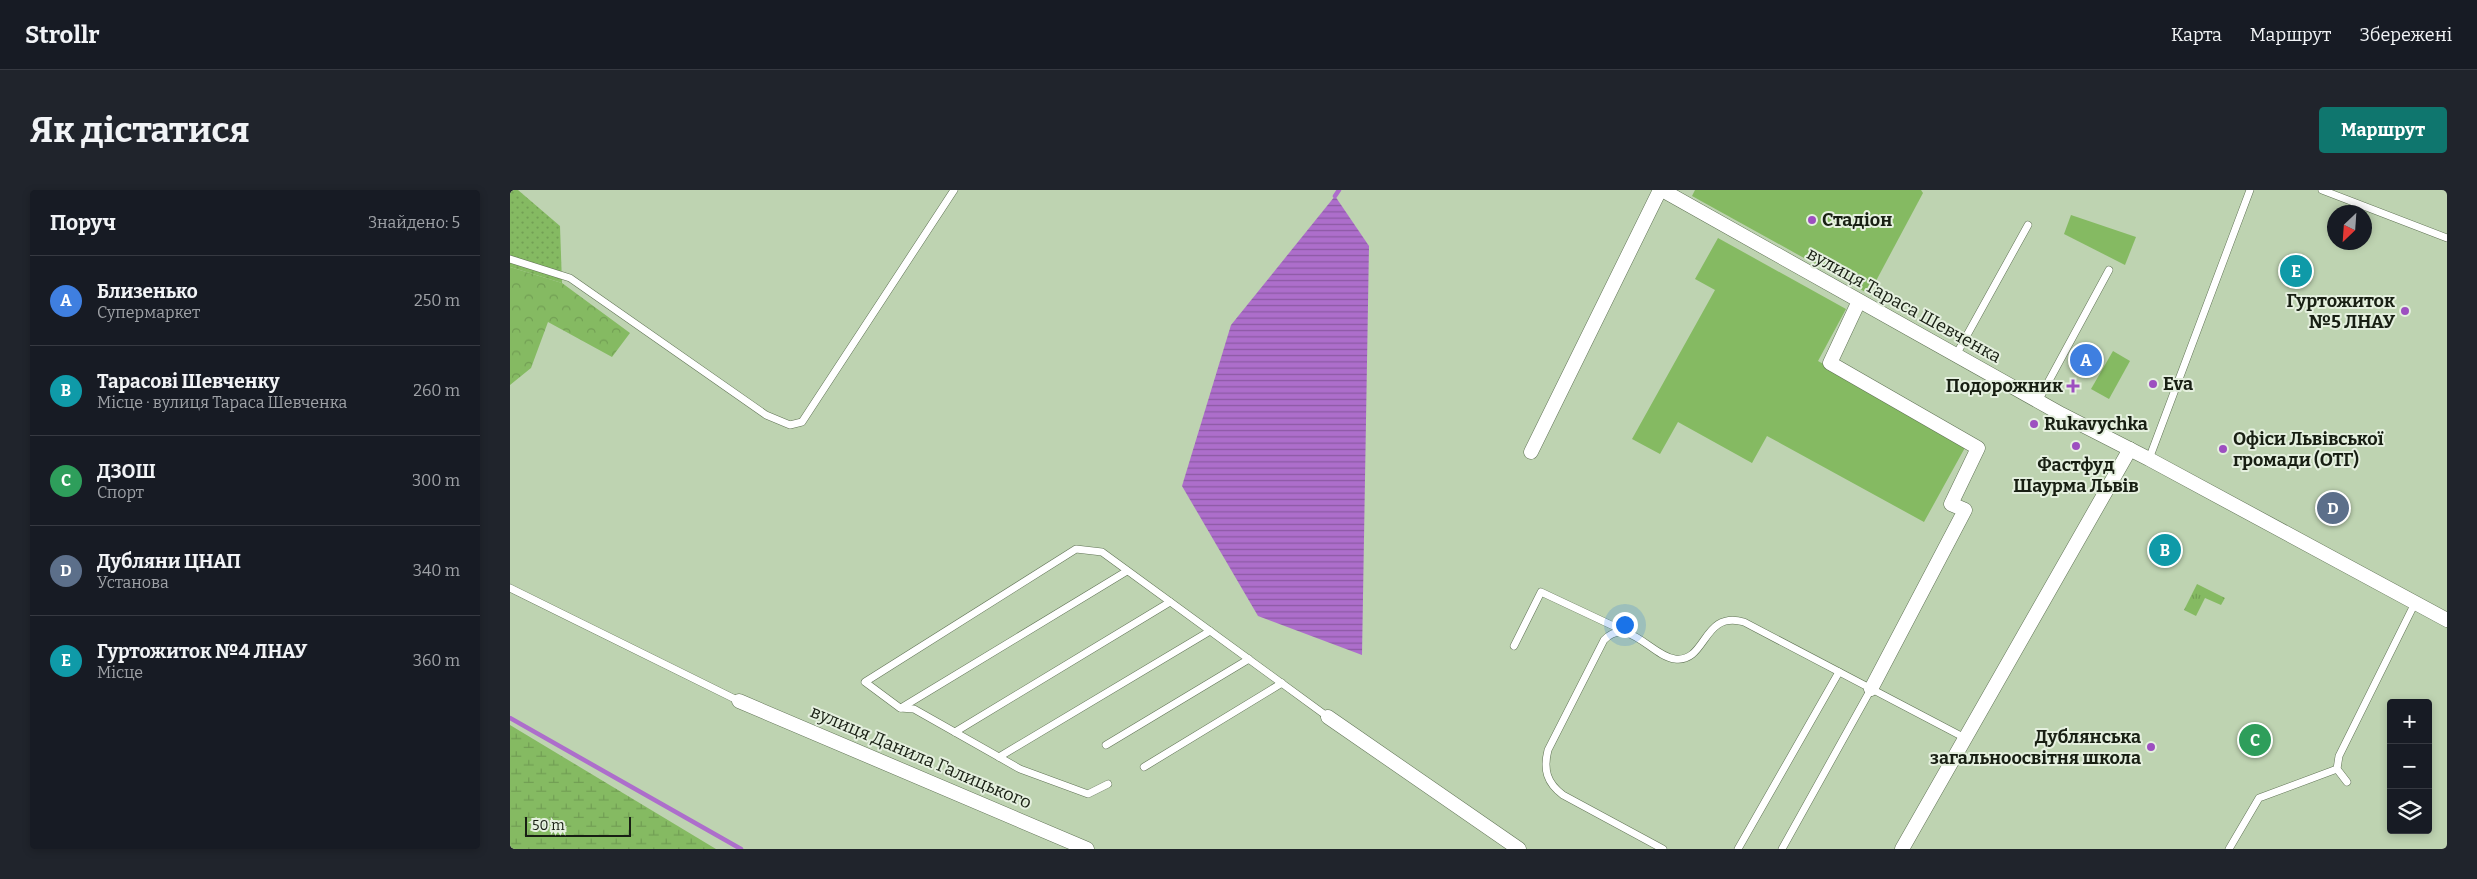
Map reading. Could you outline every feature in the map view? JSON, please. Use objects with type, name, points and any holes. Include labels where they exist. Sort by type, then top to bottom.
[{"type":"street","name":"вулиця Тараса Шевченка","points":[[1661,190],[2038,401],[2447,620]]},
{"type":"street","points":[[1531,452],[1661,190]]},
{"type":"street","points":[[1859,301],[1830,363],[1978,448],[1951,504],[1965,510],[1871,689]]},
{"type":"street","points":[[1902,849],[2130,449]]},
{"type":"street","name":"вулиця Данила Галицького","points":[[739,701],[1087,849]]},
{"type":"street","points":[[1328,717],[1518,849]]},
{"type":"lane","points":[[510,259],[570,278],[766,414],[790,425],[802,422],[954,190]]},
{"type":"lane","points":[[2149,459],[2250,190]]},
{"type":"lane","points":[[2322,190],[2447,238]]},
{"type":"lane","points":[[1956,355],[2028,225]]},
{"type":"lane","points":[[2038,401],[2109,270]]},
{"type":"lane","points":[[1108,784],[1088,794],[1020,768],[914,709],[900,708],[865,682],[1076,549],[1102,552],[1328,717]]},
{"type":"lane","points":[[900,708],[1127,571]]},
{"type":"lane","points":[[510,588],[739,701]]},
{"type":"lane","points":[[1514,646],[1541,592],[1626,632],[1670,658],[1683,659],[1695,652],[1712,628],[1718,623],[1736,620],[1965,738]]},
{"type":"lane","points":[[954,732],[1170,602]]},
{"type":"lane","points":[[2347,782],[2338,769],[2338,756],[2415,603]]},
{"type":"lane","points":[[999,757],[1210,631]]},
{"type":"lane","points":[[1626,632],[1614,632],[1604,640],[1548,750],[1545,771],[1555,789],[1563,795],[1663,849]]},
{"type":"lane","points":[[1106,745],[1249,659]]},
{"type":"lane","points":[[1738,849],[1839,672]]},
{"type":"lane","points":[[1144,766],[1282,683]]},
{"type":"lane","points":[[1782,849],[1871,689]]},
{"type":"lane","points":[[2229,849],[2259,798],[2338,769]]},
{"type":"green space","points":[[510,190],[518,190],[560,226],[562,283],[510,267]]},
{"type":"green space","points":[[1695,190],[1921,190],[1923,193],[1869,294],[1692,196]]},
{"type":"green space","points":[[2071,215],[2136,237],[2125,265],[2064,234]]},
{"type":"green space","points":[[1718,238],[1846,309],[1818,361],[1967,444],[1924,522],[1767,436],[1752,463],[1678,422],[1660,454],[1632,439],[1715,290],[1695,279]]},
{"type":"green space","points":[[510,267],[562,283],[630,333],[612,357],[548,322],[531,368],[510,385]]},
{"type":"green space","points":[[2113,351],[2130,361],[2109,399],[2091,389]]},
{"type":"green space","points":[[2197,584],[2225,598],[2221,605],[2205,598],[2196,616],[2184,610]]},
{"type":"green space","points":[[510,725],[716,849],[510,849]]},
{"type":"shaded area","points":[[1335,196],[1369,246],[1362,655],[1258,616],[1182,486],[1231,325]]},
{"type":"waterway","points":[[1335,196],[1339,190]]},
{"type":"waterway","points":[[510,718],[741,849]]},
{"type":"place","name":"Стадіон","points":[[1812,220]]},
{"type":"place","name":"Гуртожиток №4 ЛНАУ","points":[[2296,271]]},
{"type":"place","name":"Гуртожиток №5 ЛНАУ","points":[[2405,311]]},
{"type":"place","name":"Близенько","points":[[2086,360]]},
{"type":"place","name":"Eva","points":[[2153,384]]},
{"type":"place","name":"Подорожник","points":[[2073,386]]},
{"type":"place","name":"Rukavychka","points":[[2034,424]]},
{"type":"place","name":"Фастфуд Шаурма Львів","points":[[2076,446]]},
{"type":"place","name":"Офіси Львівської громади (ОТГ)","points":[[2223,449]]},
{"type":"place","name":"Дубляни ЦНАП","points":[[2333,508]]},
{"type":"place","name":"Тарасові Шевченку","points":[[2165,550]]},
{"type":"place","name":"ДЗОШ","points":[[2255,740]]},
{"type":"place","name":"Дублянська загальноосвітня школа","points":[[2151,747]]}]
